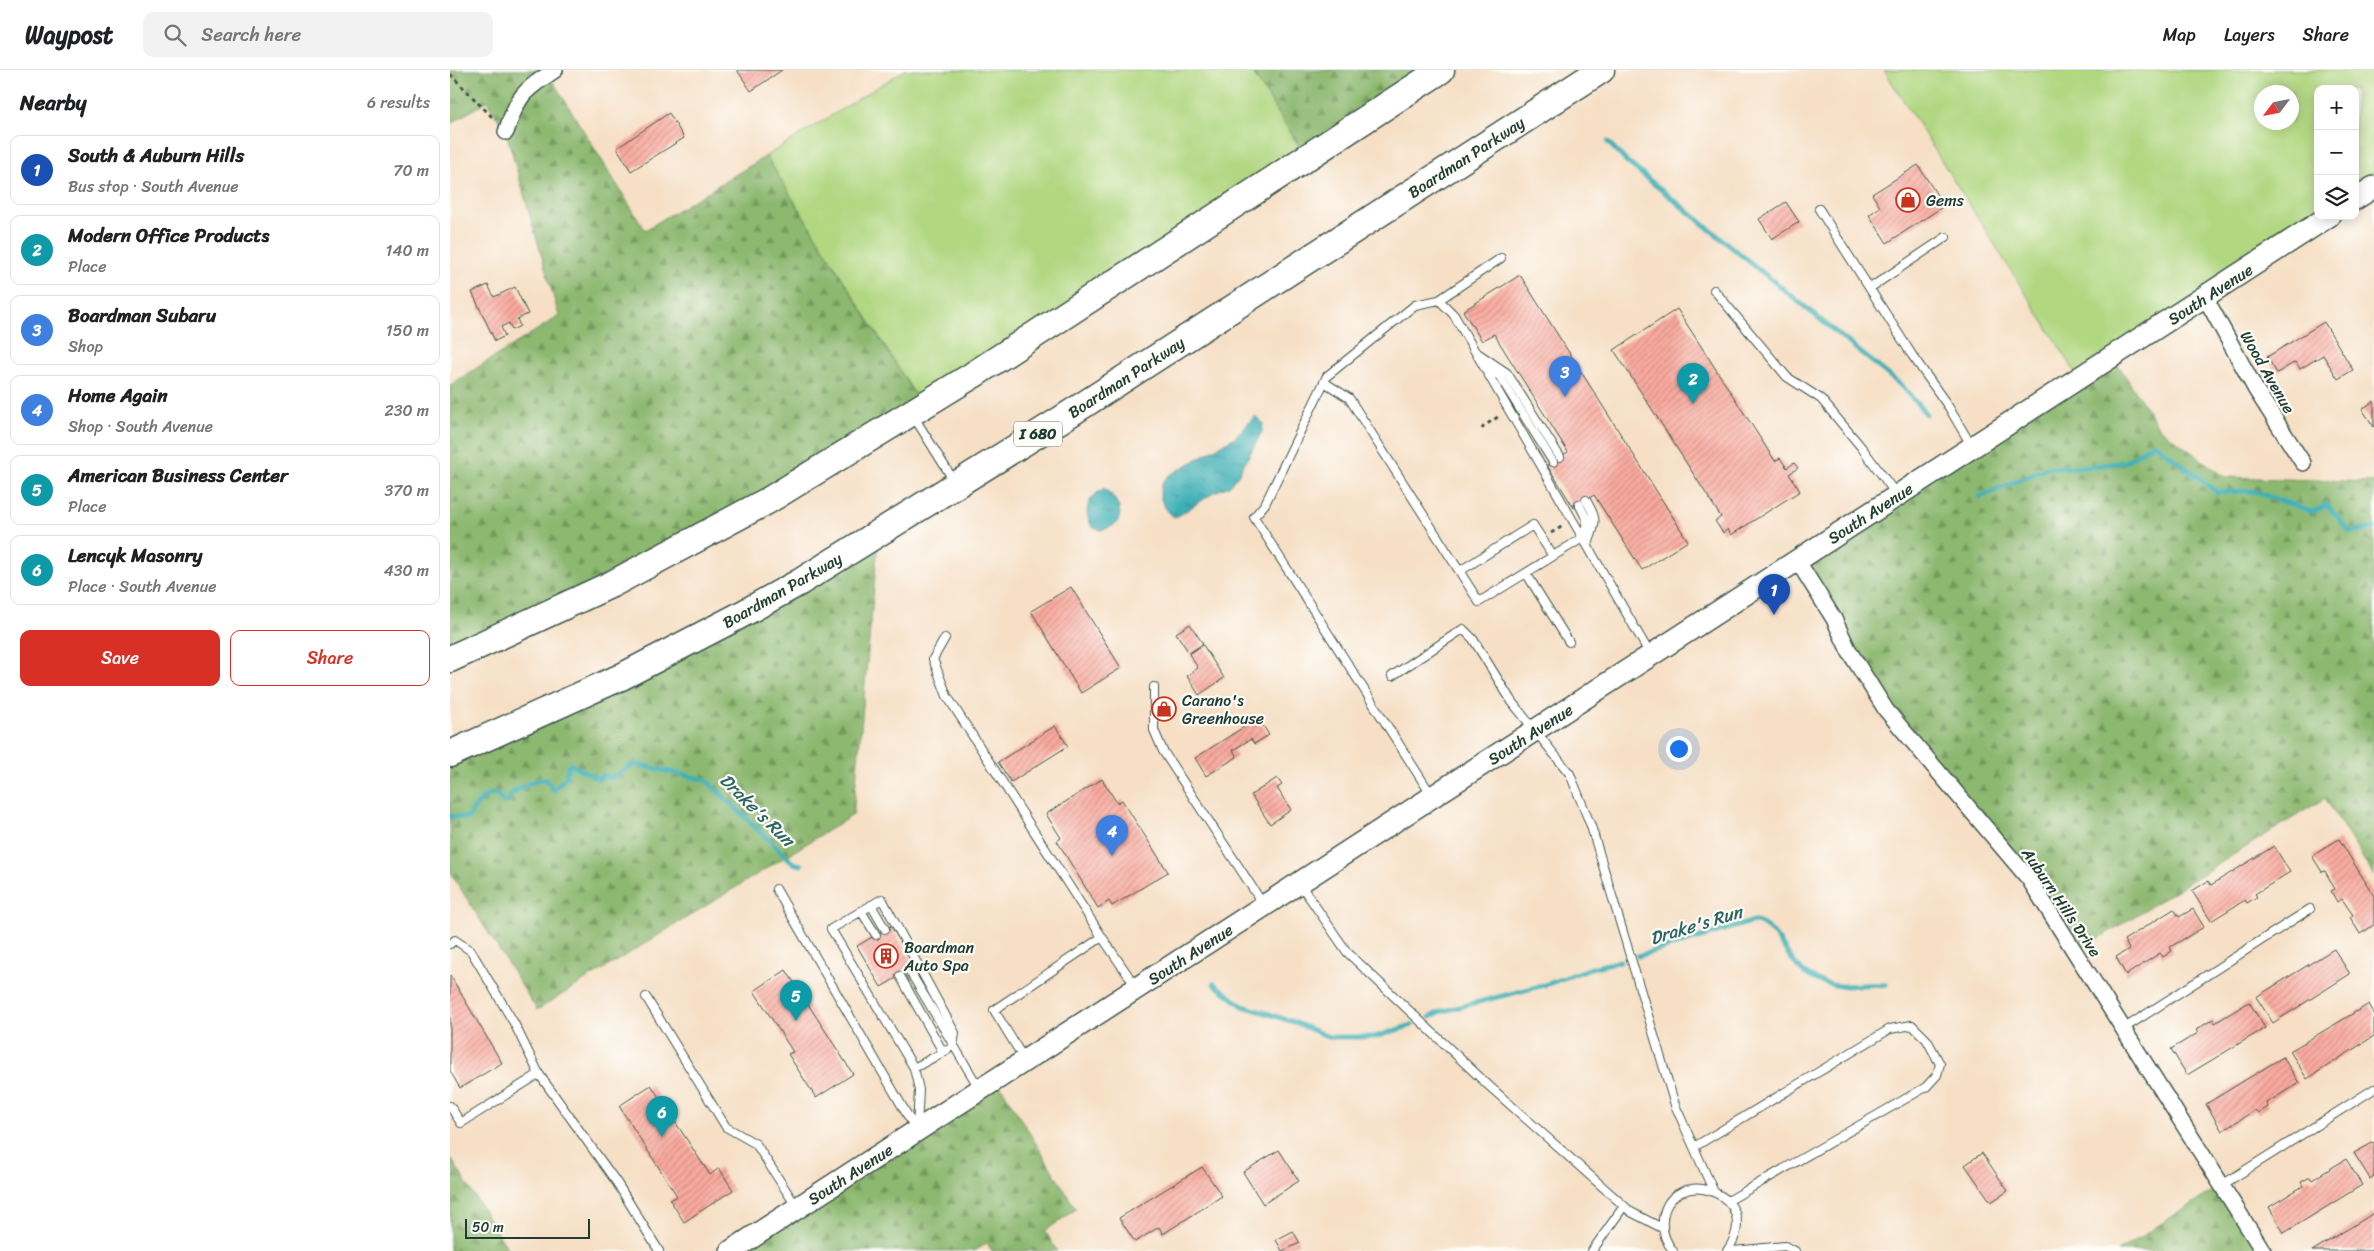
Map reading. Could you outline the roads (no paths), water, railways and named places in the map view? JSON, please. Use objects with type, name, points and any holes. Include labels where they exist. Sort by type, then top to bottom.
[{"type":"highway","points":[[450,659],[523,627],[671,554],[769,500],[973,376],[1441,70]]},
{"type":"highway","name":"Boardman Parkway","points":[[450,754],[596,688],[735,618],[800,582],[1073,412],[1601,70]]},
{"type":"main road","points":[[2359,197],[2374,187]]},
{"type":"main road","name":"South Avenue","points":[[731,1251],[2323,220]]},
{"type":"street","points":[[506,132],[517,100],[530,87],[556,70]]},
{"type":"street","name":"Wood Avenue","points":[[2205,297],[2256,390],[2303,463]]},
{"type":"street","name":"Auburn Hills Drive","points":[[1797,560],[1834,619],[1849,651],[1886,710],[2029,879],[2264,1251]]},
{"type":"lane","points":[[1820,209],[1912,355],[1948,406],[1972,447]]},
{"type":"lane","points":[[1870,288],[1946,237]]},
{"type":"lane","points":[[1433,796],[1254,517],[1265,504],[1327,376],[1415,305],[1439,300],[1501,258]]},
{"type":"lane","points":[[1714,290],[1787,377],[1820,399],[1862,448],[1897,496]]},
{"type":"lane","points":[[1439,300],[1454,315],[1651,656]]},
{"type":"lane","points":[[1475,351],[1507,373],[1560,457]]},
{"type":"lane","points":[[1475,351],[1500,377],[1552,462]]},
{"type":"lane","points":[[1324,382],[1349,398],[1479,602],[1553,556],[1586,541],[1595,527],[1596,517],[1586,500]]},
{"type":"lane","points":[[911,413],[956,484]]},
{"type":"lane","points":[[1579,504],[1587,520],[1586,541]]},
{"type":"lane","points":[[1460,571],[1533,525],[1553,556]]},
{"type":"lane","points":[[1526,573],[1569,642]]},
{"type":"lane","points":[[1392,676],[1463,629],[1473,639],[1512,702],[1570,774],[1591,826],[1675,1105],[1713,1190],[1728,1201],[1737,1221],[1737,1232],[1728,1251]]},
{"type":"lane","points":[[945,638],[933,659],[947,696],[1137,989]]},
{"type":"lane","points":[[1154,687],[1154,730],[1163,751],[1264,906]]},
{"type":"lane","points":[[1299,883],[1347,952],[1488,1085],[1624,1206],[1631,1212],[1662,1228]]},
{"type":"lane","points":[[776,889],[917,1132]]},
{"type":"lane","points":[[917,1132],[919,1090],[914,1068],[831,929],[882,898],[955,1033],[953,1046]]},
{"type":"lane","points":[[871,905],[885,929]]},
{"type":"lane","points":[[2123,1029],[2310,909]]},
{"type":"lane","points":[[861,911],[876,935]]},
{"type":"lane","points":[[1025,1061],[994,1010],[1102,937]]},
{"type":"lane","points":[[450,944],[455,940],[471,951],[514,1023],[539,1074],[617,1183],[659,1251]]},
{"type":"lane","points":[[910,970],[980,1090]]},
{"type":"lane","points":[[900,976],[943,1052]]},
{"type":"lane","points":[[646,997],[726,1127],[756,1144],[797,1208]]},
{"type":"lane","points":[[1694,1147],[1890,1029],[1912,1025],[1927,1040],[1940,1064],[1937,1076],[1926,1087],[1728,1201]]},
{"type":"lane","points":[[914,1068],[953,1046]]},
{"type":"lane","points":[[450,1106],[461,1123],[539,1074]]},
{"type":"lane","points":[[2222,1185],[2374,1089]]},
{"type":"lane","points":[[1669,1249],[1662,1228],[1666,1210],[1677,1195],[1694,1189],[1713,1190]]},
{"type":"lane","points":[[1592,1251],[1624,1206]]},
{"type":"lane","points":[[1733,1251],[1785,1246],[1795,1251]]},
{"type":"water","points":[[1255,416],[1263,423],[1262,432],[1238,475],[1229,486],[1215,492],[1175,518],[1166,508],[1161,498],[1160,492],[1164,481],[1168,476],[1235,437]]},
{"type":"water","points":[[1104,488],[1115,499],[1120,512],[1116,523],[1101,530],[1092,527],[1087,515],[1087,509],[1094,496]]},
{"type":"waterway","points":[[1608,142],[1626,161],[1903,387],[1926,414]]},
{"type":"waterway","points":[[1980,497],[2047,468],[2086,467],[2125,462],[2154,443],[2217,492],[2253,491],[2313,512],[2327,505],[2350,532],[2374,528]]},
{"type":"waterway","name":"Drake's Run","points":[[450,816],[468,818],[483,798],[496,793],[504,803],[515,791],[538,780],[545,779],[554,790],[566,777],[570,764],[599,779],[603,775],[611,778],[635,764],[706,780],[793,863],[801,865]]},
{"type":"waterway","name":"Drake's Run","points":[[1638,956],[1754,921],[1768,928],[1798,967],[1814,978],[1839,986],[1886,985]]},
{"type":"waterway","name":"Drake's Run","points":[[1430,1017],[1440,1012],[1548,984],[1591,968],[1620,961]]},
{"type":"waterway","name":"Drake's Run","points":[[1214,984],[1243,1006],[1294,1022],[1329,1037],[1375,1037],[1412,1025]]},
{"type":"place","name":"Gems","points":[[1908,200]]},
{"type":"place","name":"Boardman Subaru","points":[[1565,397]]},
{"type":"place","name":"Modern Office Products","points":[[1693,404]]},
{"type":"place","name":"South & Auburn Hills","points":[[1774,615]]},
{"type":"place","name":"Carano's Greenhouse","points":[[1164,709]]},
{"type":"place","name":"Home Again","points":[[1112,856]]},
{"type":"place","name":"Boardman Auto Spa","points":[[886,956]]},
{"type":"place","name":"American Business Center","points":[[796,1021]]},
{"type":"place","name":"Lencyk Masonry","points":[[662,1137]]}]
